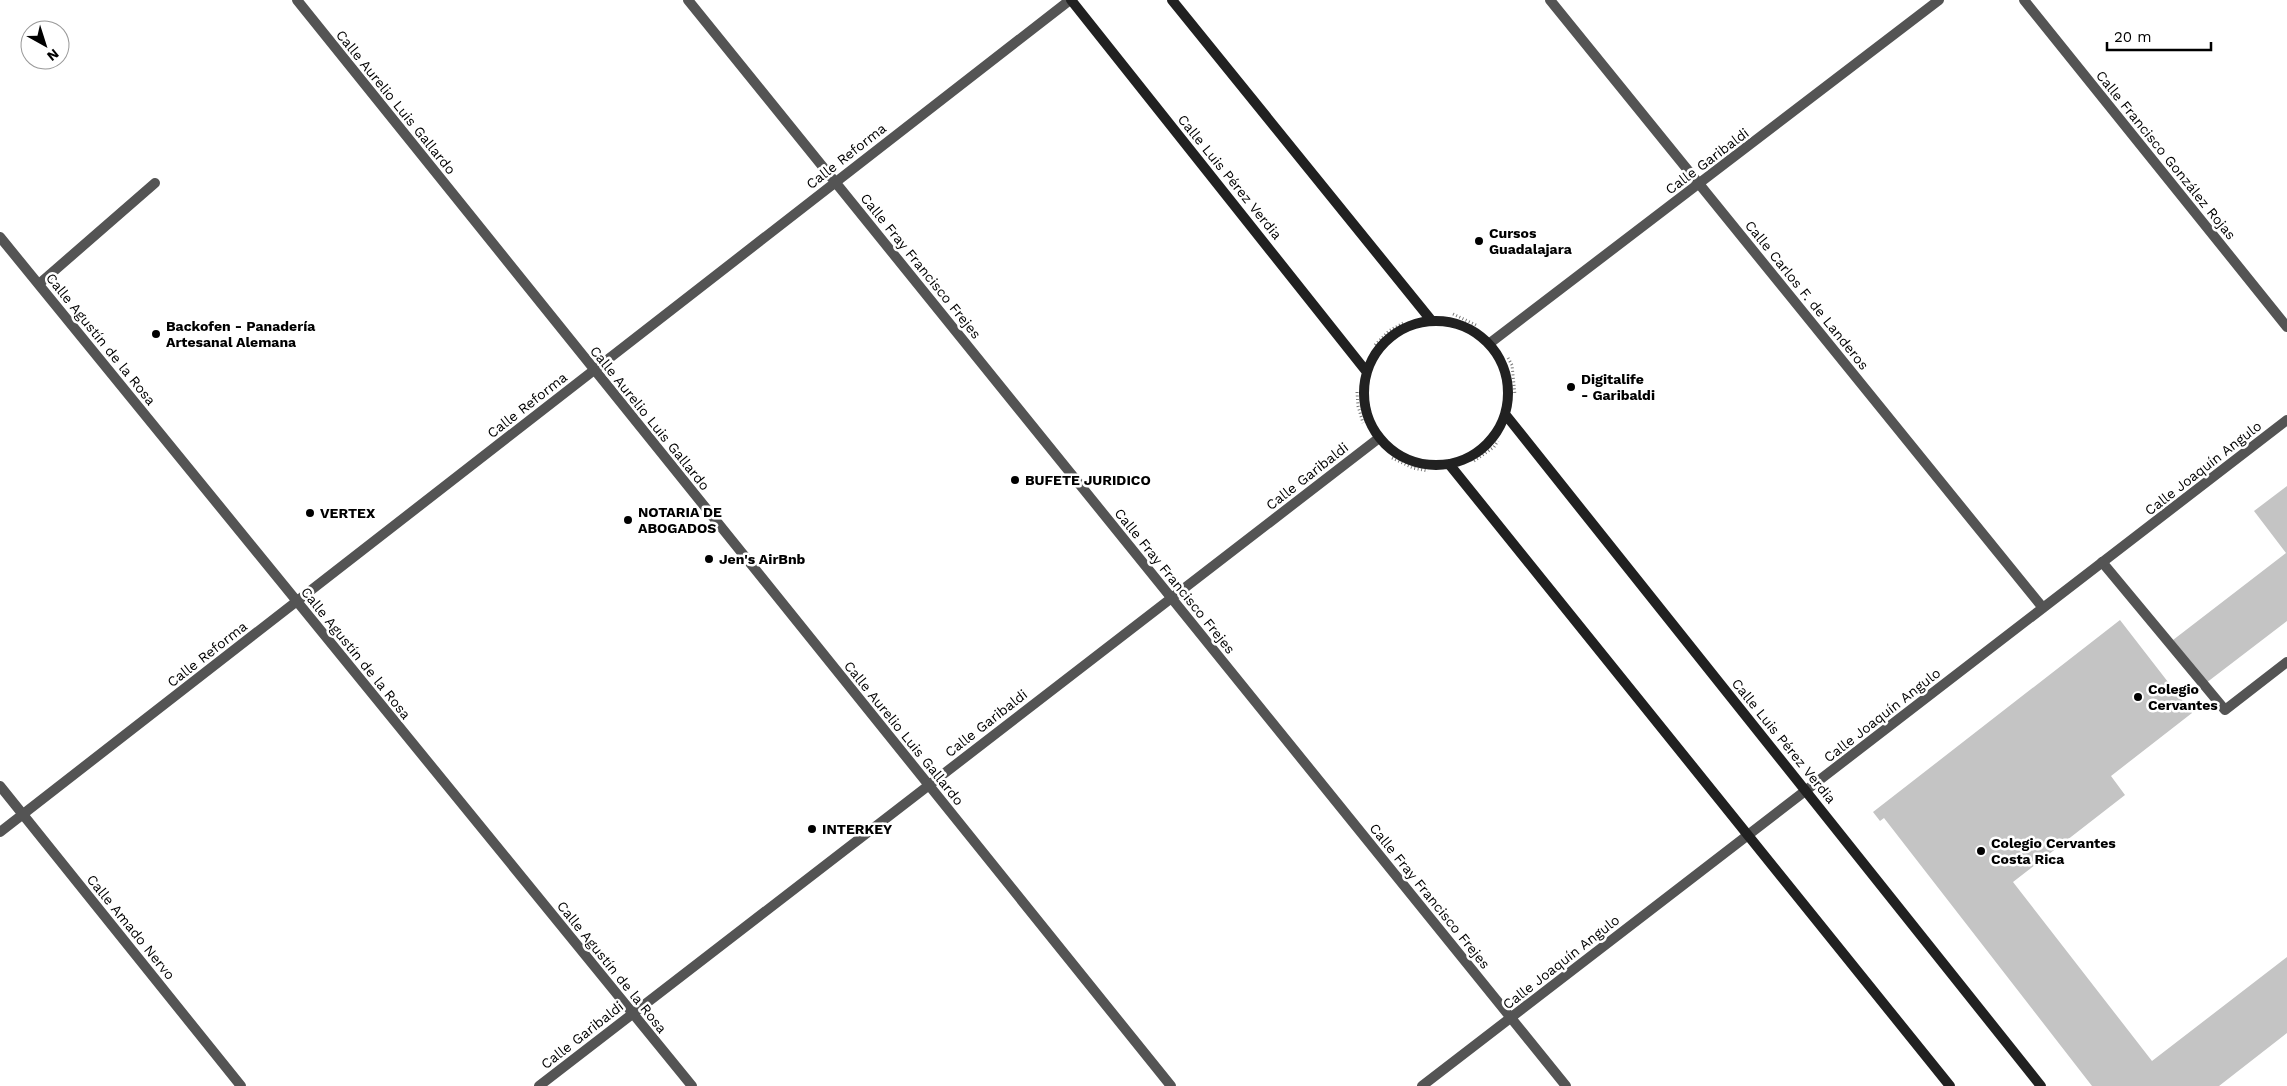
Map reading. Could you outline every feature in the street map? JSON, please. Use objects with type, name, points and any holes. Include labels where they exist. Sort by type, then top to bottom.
[{"type":"street","name":"Calle Aurelio Luis Gallardo","points":[[297,0],[1170,1086]]},
{"type":"street","name":"Calle Fray Francisco Frejes","points":[[688,0],[1566,1086]]},
{"type":"street","name":"Calle Reforma","points":[[0,832],[1071,0]]},
{"type":"street","name":"Calle Luis Pérez Verdia","points":[[1071,0],[1364,368]]},
{"type":"street","points":[[1172,0],[1428,317]]},
{"type":"street","name":"Calle Carlos F. de Landeros","points":[[1550,0],[2043,608]]},
{"type":"street","name":"Calle Garibaldi","points":[[1490,343],[1939,0]]},
{"type":"street","name":"Calle Francisco González Rojas","points":[[2024,0],[2287,327]]},
{"type":"street","points":[[39,284],[155,183]]},
{"type":"street","name":"Calle Agustín de la Rosa","points":[[0,237],[692,1086]]},
{"type":"street","points":[[1428,317],[1463,325],[1478,333],[1490,343],[1501,359],[1507,377],[1509,395],[1508,417],[1490,441],[1471,456],[1451,467],[1410,460],[1390,449],[1379,438],[1366,414],[1363,401],[1364,368],[1384,341],[1398,331],[1428,317]]},
{"type":"street","name":"Calle Luis Pérez Verdia","points":[[1508,417],[2040,1086]]},
{"type":"street","name":"Calle Joaquín Angulo","points":[[1422,1086],[2287,420]]},
{"type":"street","name":"Calle Garibaldi","points":[[539,1086],[1379,438]]},
{"type":"street","points":[[1451,467],[1950,1086]]},
{"type":"street","points":[[2102,562],[2225,710],[2287,662]]},
{"type":"street","name":"Calle Amado Nervo","points":[[0,786],[241,1086]]},
{"type":"path","points":[[1364,368],[1377,343],[1389,331],[1405,322],[1428,317]]},
{"type":"path","points":[[1451,467],[1459,469],[1482,457],[1494,447],[1508,417]]},
{"type":"building","points":[[2287,486],[2287,621],[2206,683],[2173,640],[2286,553],[2254,511]]},
{"type":"building","name":"Colegio Cervantes Costa Rica","points":[[2120,620],[2192,713],[2111,776],[2125,795],[2013,882],[2152,1061],[2287,957],[2287,1033],[2219,1086],[2092,1086],[1884,818],[1880,821],[1873,812]]},
{"type":"place","name":"Cursos Guadalajara","points":[[1479,241]]},
{"type":"place","name":"Backofen - Panadería Artesanal Alemana","points":[[156,334]]},
{"type":"place","name":"Digitalife - Garibaldi","points":[[1571,387]]},
{"type":"place","name":"BUFETE JURIDICO","points":[[1015,480]]},
{"type":"place","name":"VERTEX","points":[[310,513]]},
{"type":"place","name":"NOTARIA DE ABOGADOS","points":[[628,520]]},
{"type":"place","name":"Jen's AirBnb","points":[[709,559]]},
{"type":"place","name":"Colegio Cervantes","points":[[2138,697]]},
{"type":"place","name":"INTERKEY","points":[[812,829]]},
{"type":"place","name":"Colegio Cervantes Costa Rica","points":[[1981,851]]}]
